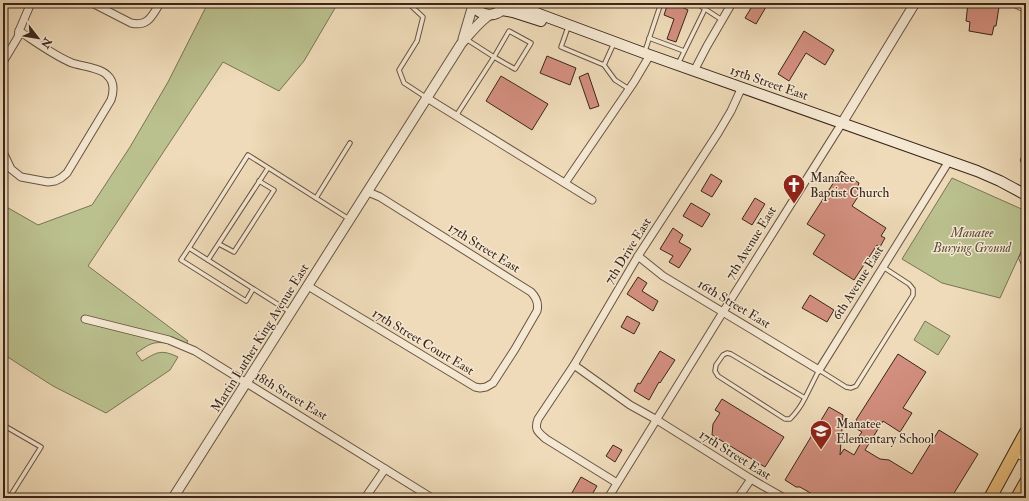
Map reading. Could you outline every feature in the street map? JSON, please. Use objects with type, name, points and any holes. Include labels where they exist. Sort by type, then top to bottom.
[{"type":"main road","points":[[516,3],[539,14],[581,29]]},
{"type":"main road","points":[[472,4],[476,10],[489,15],[494,14],[504,7]]},
{"type":"main road","name":"15th Street East","points":[[504,7],[507,11],[567,30],[574,32],[581,29],[694,71],[842,122],[992,177],[1026,195]]},
{"type":"main road","points":[[990,498],[1021,455],[1026,432]]},
{"type":"main road","points":[[1017,498],[1026,482]]},
{"type":"street","points":[[3,62],[18,37],[19,31],[31,3]]},
{"type":"street","points":[[92,3],[131,23],[137,24],[143,23],[151,18],[160,3]]},
{"type":"street","points":[[694,71],[732,3]]},
{"type":"street","name":"7th Avenue East","points":[[608,498],[915,3]]},
{"type":"street","points":[[1014,3],[1026,9]]},
{"type":"street","points":[[463,41],[472,4]]},
{"type":"street","points":[[463,41],[481,20],[489,15]]},
{"type":"street","points":[[3,152],[11,169],[21,177],[48,182],[61,178],[71,166],[114,93],[112,82],[106,73],[72,63],[56,55],[19,31]]},
{"type":"street","name":"Martin Luther King Avenue East","points":[[173,498],[463,41]]},
{"type":"street","points":[[565,183],[629,89],[647,54]]},
{"type":"street","name":"7th Drive East","points":[[617,483],[546,439],[537,431],[536,425],[574,365],[638,256],[718,133],[731,111],[742,87]]},
{"type":"street","points":[[427,98],[592,200]]},
{"type":"street","name":"6th Avenue East","points":[[819,370],[948,161]]},
{"type":"street","name":"17th Street East","points":[[368,192],[380,197],[531,292],[537,300],[537,311],[515,349]]},
{"type":"street","name":"16th Street East","points":[[638,256],[663,276],[819,370]]},
{"type":"street","name":"17th Street Court East","points":[[308,286],[475,387],[486,387],[493,382],[515,349]]},
{"type":"street","name":"18th Street East","points":[[85,319],[169,340],[195,351],[246,383],[257,388],[432,498]]},
{"type":"street","name":"17th Street East","points":[[574,365],[630,405],[784,498]]},
{"type":"street","points":[[365,498],[385,469]]},
{"type":"street","points":[[738,498],[751,479]]},
{"type":"lane","points":[[408,3],[423,17],[417,41],[399,70],[404,83],[427,98]]},
{"type":"lane","points":[[647,54],[649,38],[661,3]]},
{"type":"lane","points":[[696,3],[722,20]]},
{"type":"lane","points":[[678,65],[705,9]]},
{"type":"lane","points":[[567,30],[561,47],[604,65],[615,80],[629,89]]},
{"type":"lane","points":[[456,116],[494,57],[509,31],[531,43],[515,69],[494,57],[463,41]]},
{"type":"lane","points":[[649,38],[684,51]]},
{"type":"lane","points":[[604,65],[614,42]]},
{"type":"lane","points":[[316,198],[350,144]]},
{"type":"lane","points":[[253,289],[246,301],[181,260],[248,155],[350,220]]},
{"type":"lane","points":[[208,260],[268,168]]},
{"type":"lane","points":[[219,244],[234,252],[274,190],[259,181]]},
{"type":"lane","points":[[189,248],[291,312]]},
{"type":"lane","points":[[1026,248],[1021,258],[1026,267]]},
{"type":"lane","points":[[819,370],[846,387],[851,388],[856,386],[913,294],[913,289],[909,284],[883,267]]},
{"type":"lane","name":"6th Avenue East","points":[[805,398],[731,354],[727,353],[723,355],[716,365],[718,376],[785,419],[790,419],[795,414],[805,398],[819,370]]},
{"type":"lane","points":[[3,425],[41,448],[9,498]]},
{"type":"green space","points":[[208,3],[338,3],[304,61],[279,91],[223,62],[88,266],[188,341],[183,349],[167,344],[155,343],[136,353],[142,361],[152,355],[163,352],[178,357],[170,370],[106,413],[53,386],[3,354],[3,205],[38,225],[92,205],[130,147],[168,82]]},
{"type":"green space","name":"Manatee Burying Ground","points":[[952,178],[1026,211],[1026,241],[1000,298],[942,283],[902,259]]},
{"type":"green space","points":[[925,321],[950,336],[938,355],[914,340]]},
{"type":"building","points":[[668,3],[681,3],[680,6],[688,10],[676,42],[667,39],[674,19],[664,15]]},
{"type":"building","points":[[754,3],[760,3],[766,7],[756,24],[745,18]]},
{"type":"building","points":[[968,3],[999,7],[996,26],[994,26],[992,35],[969,31],[970,22],[966,21]]},
{"type":"building","points":[[804,31],[834,50],[825,65],[806,53],[789,81],[778,74]]},
{"type":"building","points":[[547,56],[576,68],[570,85],[540,73]]},
{"type":"building","points":[[588,73],[599,106],[590,109],[579,77]]},
{"type":"building","points":[[501,76],[548,104],[532,130],[486,101]]},
{"type":"building","points":[[841,171],[859,183],[858,186],[863,189],[852,206],[886,228],[881,236],[885,238],[880,247],[877,245],[854,280],[813,254],[825,235],[807,224]]},
{"type":"building","points":[[711,174],[722,181],[712,197],[701,191]]},
{"type":"building","points":[[755,198],[765,204],[752,225],[742,219]]},
{"type":"building","points":[[691,203],[710,214],[702,227],[683,216]]},
{"type":"building","points":[[673,228],[683,235],[679,242],[691,249],[679,268],[669,262],[673,256],[660,249]]},
{"type":"building","points":[[638,277],[647,283],[642,291],[658,301],[653,311],[627,294]]},
{"type":"building","points":[[810,295],[834,310],[827,322],[802,308]]},
{"type":"building","points":[[627,316],[640,323],[634,334],[621,327]]},
{"type":"building","points":[[660,351],[675,360],[660,383],[659,382],[649,400],[634,391],[638,383],[640,384]]},
{"type":"building","points":[[898,354],[926,372],[903,408],[912,413],[900,432],[883,421],[865,450],[880,459],[889,460],[912,474],[939,430],[978,454],[951,498],[819,498],[785,480],[829,407],[843,415],[840,455],[844,449],[854,455],[863,439],[859,436],[862,432],[857,429],[861,423],[856,420]]},
{"type":"building","points":[[722,399],[784,437],[765,467],[712,435],[713,424],[720,413],[715,410]]},
{"type":"building","points":[[613,445],[622,450],[615,462],[606,456]]},
{"type":"building","points":[[581,477],[597,486],[590,498],[569,498]]},
{"type":"place","name":"Manatee Baptist Church","points":[[794,204]]},
{"type":"place","name":"Manatee Elementary School","points":[[821,450]]}]
